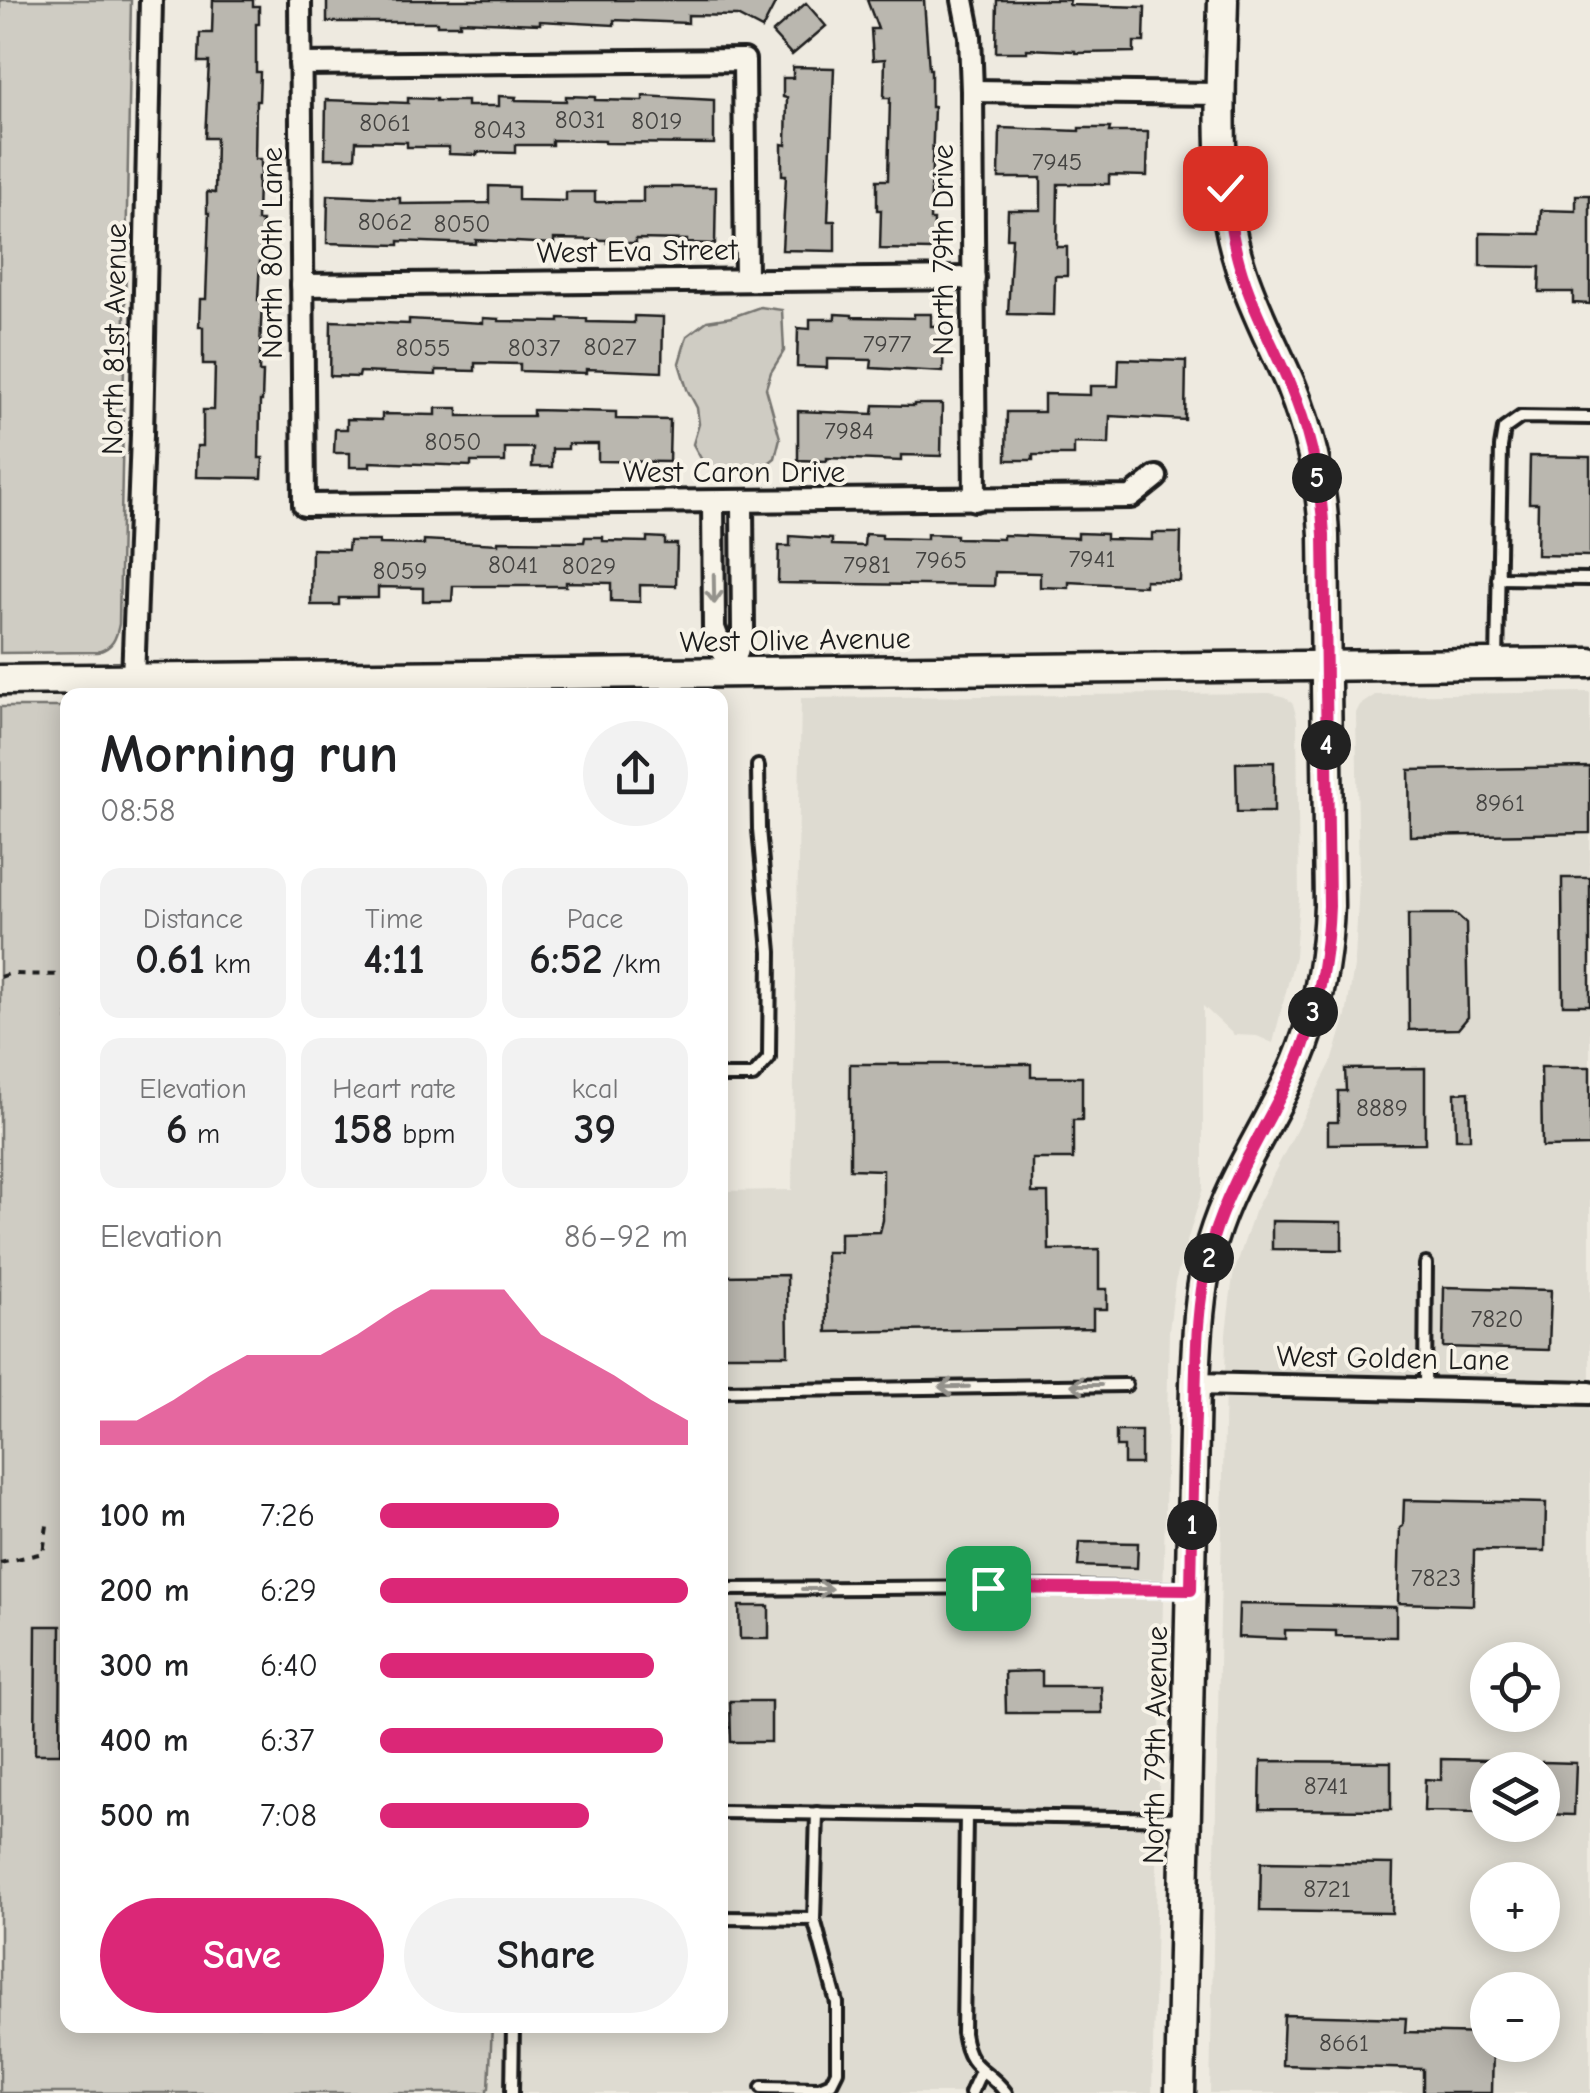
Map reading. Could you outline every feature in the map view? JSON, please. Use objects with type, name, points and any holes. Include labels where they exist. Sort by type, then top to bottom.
[{"type":"street","name":"North 81st Avenue","points":[[134,679],[151,0]]},
{"type":"street","name":"North 80th Lane","points":[[300,0],[304,505]]},
{"type":"street","name":"North 79th Drive","points":[[962,0],[970,36],[972,91],[975,500]]},
{"type":"street","name":"North 79th Avenue","points":[[1180,2093],[1198,1319],[1213,1240],[1230,1196],[1298,1060],[1320,991],[1327,954],[1329,906],[1321,495],[1305,426],[1239,263],[1225,188],[1223,0]]},
{"type":"street","points":[[300,64],[744,60],[746,280]]},
{"type":"street","points":[[972,91],[1221,94]]},
{"type":"street","name":"West Eva Street","points":[[302,284],[974,278]]},
{"type":"street","name":"West Caron Drive","points":[[304,505],[1131,497],[1156,477]]},
{"type":"street","points":[[713,502],[714,628],[731,673]]},
{"type":"street","points":[[731,673],[743,631],[742,502]]},
{"type":"street","name":"West Olive Avenue","points":[[0,680],[1590,663]]},
{"type":"street","name":"West Golden Lane","points":[[1195,1384],[1590,1393]]},
{"type":"lane","points":[[1497,664],[1504,429],[1521,417],[1590,418]]},
{"type":"lane","points":[[1498,578],[1590,579]]},
{"type":"lane","points":[[728,1076],[753,1076],[770,1058],[770,952],[758,829],[758,766]]},
{"type":"lane","points":[[1425,1389],[1426,1264]]},
{"type":"lane","points":[[728,1391],[1126,1385]]},
{"type":"lane","points":[[728,1590],[1191,1590]]},
{"type":"lane","points":[[728,1812],[1186,1819]]},
{"type":"lane","points":[[762,2087],[820,2088],[831,2083],[837,2071],[837,2003],[814,1919],[816,1813]]},
{"type":"lane","points":[[966,1816],[963,2033],[966,2052],[1006,2093]]},
{"type":"lane","points":[[728,1918],[814,1919]]},
{"type":"lane","points":[[512,2093],[514,2033]]},
{"type":"lane","points":[[971,2093],[981,2070]]},
{"type":"path","points":[[0,977],[60,975]]},
{"type":"path","points":[[1,1562],[43,1552],[48,1525]]},
{"type":"shaded area","points":[[0,0],[131,0],[119,624],[113,642],[98,652],[0,653]]},
{"type":"shaded area","points":[[760,307],[782,310],[784,351],[766,388],[780,438],[775,458],[757,472],[722,470],[704,464],[693,444],[699,424],[697,408],[679,363],[687,336],[707,321]]},
{"type":"shaded area","points":[[1590,692],[1590,2093],[1210,2093],[1226,1333],[1233,1276],[1254,1212],[1333,1059],[1346,1016],[1355,960],[1359,882],[1356,713],[1360,705],[1375,695]]},
{"type":"shaded area","points":[[1270,693],[1293,704],[1297,719],[1299,899],[1295,956],[1273,1043],[1257,1036],[1234,1035],[1203,1006],[1203,1188],[1175,1282],[1169,1331],[1152,2093],[487,2093],[491,2033],[728,2033],[728,1191],[792,1190],[801,698]]},
{"type":"shaded area","points":[[0,707],[60,707],[60,2033],[492,2033],[487,2093],[0,2093]]},
{"type":"building","points":[[213,0],[253,0],[253,6],[259,6],[255,159],[261,159],[257,221],[262,221],[258,300],[262,300],[262,478],[196,477],[197,446],[203,446],[203,410],[214,410],[215,364],[203,364],[203,327],[199,327],[200,299],[206,299],[207,192],[215,193],[216,138],[205,138],[209,62],[199,62],[200,33],[212,33]]},
{"type":"building","points":[[327,0],[777,0],[762,29],[737,16],[688,15],[688,23],[614,20],[614,25],[540,21],[460,21],[460,25],[327,22]]},
{"type":"building","points":[[867,0],[924,0],[934,107],[930,220],[934,220],[933,250],[880,249],[877,180],[888,180],[890,98],[884,98],[885,59],[873,60],[871,29],[878,29]]},
{"type":"building","points":[[997,0],[1070,0],[1069,5],[1145,7],[1144,42],[1134,42],[1134,52],[996,52]]},
{"type":"building","points":[[806,3],[826,26],[792,55],[772,33]]},
{"type":"building","points":[[793,67],[834,68],[828,221],[835,221],[835,251],[782,250],[786,175],[782,175],[782,144],[786,145],[787,98],[783,97],[783,78],[793,78]]},
{"type":"building","points":[[499,96],[566,101],[566,96],[595,100],[643,101],[643,96],[714,100],[714,144],[552,140],[552,145],[515,145],[515,153],[477,155],[449,154],[449,147],[407,147],[407,142],[356,141],[355,158],[325,158],[326,100],[408,103],[408,98],[499,106]]},
{"type":"building","points":[[1000,128],[1148,132],[1147,176],[1109,175],[1109,184],[1058,184],[1057,247],[1067,247],[1067,276],[1055,276],[1054,315],[1008,314],[1012,238],[1007,238],[1008,210],[1041,210],[1041,178],[999,178]]},
{"type":"building","points":[[489,186],[518,187],[518,200],[566,201],[566,192],[595,192],[595,202],[643,202],[643,187],[716,187],[715,244],[636,239],[636,243],[554,239],[554,244],[476,240],[476,244],[327,243],[328,195],[400,198],[400,204],[489,203]]},
{"type":"building","points":[[1576,195],[1590,195],[1590,304],[1573,303],[1573,292],[1539,292],[1540,267],[1480,266],[1480,233],[1540,234],[1541,210],[1576,211]]},
{"type":"building","points":[[835,314],[914,318],[914,314],[931,314],[931,326],[944,326],[943,372],[871,368],[872,360],[827,359],[827,368],[797,367],[798,328],[810,329],[810,319],[835,319]]},
{"type":"building","points":[[634,316],[663,317],[662,372],[520,371],[520,364],[475,363],[475,371],[436,370],[436,375],[360,372],[359,377],[330,376],[331,321],[409,324],[409,319],[483,323],[483,318],[559,322],[559,318],[634,323]]},
{"type":"building","points":[[1119,359],[1186,361],[1185,420],[1110,416],[1109,444],[1074,443],[1074,455],[1033,455],[1033,460],[1006,460],[1007,412],[1044,412],[1044,394],[1090,395],[1090,386],[1118,386]]},
{"type":"building","points":[[942,404],[941,456],[901,455],[901,461],[798,460],[798,411],[873,414],[874,405]]},
{"type":"building","points":[[436,408],[458,408],[458,416],[533,416],[533,410],[616,412],[616,419],[670,420],[669,462],[598,461],[598,444],[568,444],[568,449],[552,449],[552,467],[532,467],[533,448],[505,448],[505,462],[471,462],[471,466],[370,462],[370,467],[350,467],[350,453],[334,453],[335,429],[347,429],[347,419],[382,420],[382,414],[436,415]]},
{"type":"building","points":[[1530,456],[1590,457],[1590,556],[1537,555],[1538,503],[1529,503]]},
{"type":"building","points":[[1078,533],[1106,534],[1106,539],[1152,540],[1152,533],[1181,533],[1180,581],[1145,580],[1145,586],[1069,582],[1069,588],[1040,587],[1040,573],[995,572],[994,586],[778,583],[779,546],[790,546],[790,536],[832,539],[832,545],[864,546],[865,534],[882,538],[927,539],[927,534],[1003,539],[1003,535],[1078,538]]},
{"type":"building","points":[[585,537],[647,542],[647,537],[665,538],[665,544],[677,544],[676,586],[640,585],[640,602],[611,601],[611,583],[453,586],[452,601],[423,601],[423,588],[378,587],[378,598],[339,598],[339,605],[311,605],[312,549],[348,550],[349,541],[498,544],[584,542]]},
{"type":"building","points":[[1274,762],[1274,812],[1237,812],[1236,763]]},
{"type":"building","points":[[1590,767],[1590,833],[1410,836],[1409,770]]},
{"type":"building","points":[[1562,878],[1590,878],[1590,1005],[1563,1005]]},
{"type":"building","points":[[1408,914],[1456,914],[1466,923],[1468,1017],[1458,1029],[1409,1030]]},
{"type":"building","points":[[850,1064],[1031,1064],[1031,1077],[1082,1077],[1082,1120],[1073,1120],[1073,1159],[1032,1159],[1032,1193],[1048,1193],[1049,1250],[1099,1249],[1099,1289],[1107,1289],[1107,1309],[1093,1309],[1093,1328],[827,1332],[826,1252],[840,1252],[840,1233],[880,1232],[883,1220],[883,1170],[850,1169]]},
{"type":"building","points":[[1541,1067],[1590,1067],[1590,1146],[1542,1147]]},
{"type":"building","points":[[1425,1068],[1425,1143],[1328,1144],[1328,1122],[1338,1122],[1338,1091],[1346,1091],[1345,1069]]},
{"type":"building","points":[[1469,1092],[1470,1139],[1456,1139],[1455,1093]]},
{"type":"building","points":[[1272,1221],[1342,1222],[1342,1250],[1272,1249]]},
{"type":"building","points":[[787,1275],[788,1355],[728,1355],[728,1276]]},
{"type":"building","points":[[1444,1287],[1551,1290],[1549,1350],[1443,1347]]},
{"type":"building","points":[[1116,1431],[1141,1431],[1141,1464],[1124,1464],[1124,1447],[1116,1447]]},
{"type":"building","points":[[1404,1500],[1546,1503],[1545,1551],[1474,1550],[1473,1605],[1398,1603]]},
{"type":"building","points":[[1080,1542],[1138,1543],[1137,1568],[1078,1566]]},
{"type":"building","points":[[1239,1604],[1396,1607],[1396,1637],[1285,1630],[1285,1639],[1238,1637]]},
{"type":"building","points":[[739,1606],[769,1606],[769,1639],[740,1639]]},
{"type":"building","points":[[36,1626],[60,1626],[60,1754],[35,1754]]},
{"type":"building","points":[[1042,1671],[1042,1686],[1101,1686],[1102,1713],[1006,1713],[1005,1672]]},
{"type":"building","points":[[730,1701],[771,1701],[771,1742],[731,1742]]},
{"type":"building","points":[[1441,1759],[1470,1760],[1470,1812],[1424,1811],[1425,1779],[1441,1780]]},
{"type":"building","points":[[1261,1761],[1391,1762],[1391,1810],[1260,1809]]},
{"type":"building","points":[[1560,1763],[1576,1763],[1574,1815],[1560,1815]]},
{"type":"building","points":[[1261,1862],[1393,1864],[1392,1913],[1260,1911]]},
{"type":"building","points":[[1284,2015],[1406,2018],[1405,2032],[1470,2034],[1470,2062],[1493,2062],[1492,2093],[1423,2093],[1423,2069],[1282,2065]]},
{"type":"route","points":[[988,1588],[1191,1590],[1195,1384],[1202,1288],[1213,1240],[1230,1196],[1298,1060],[1320,991],[1327,954],[1321,495],[1305,426],[1239,263],[1225,188]]}]
